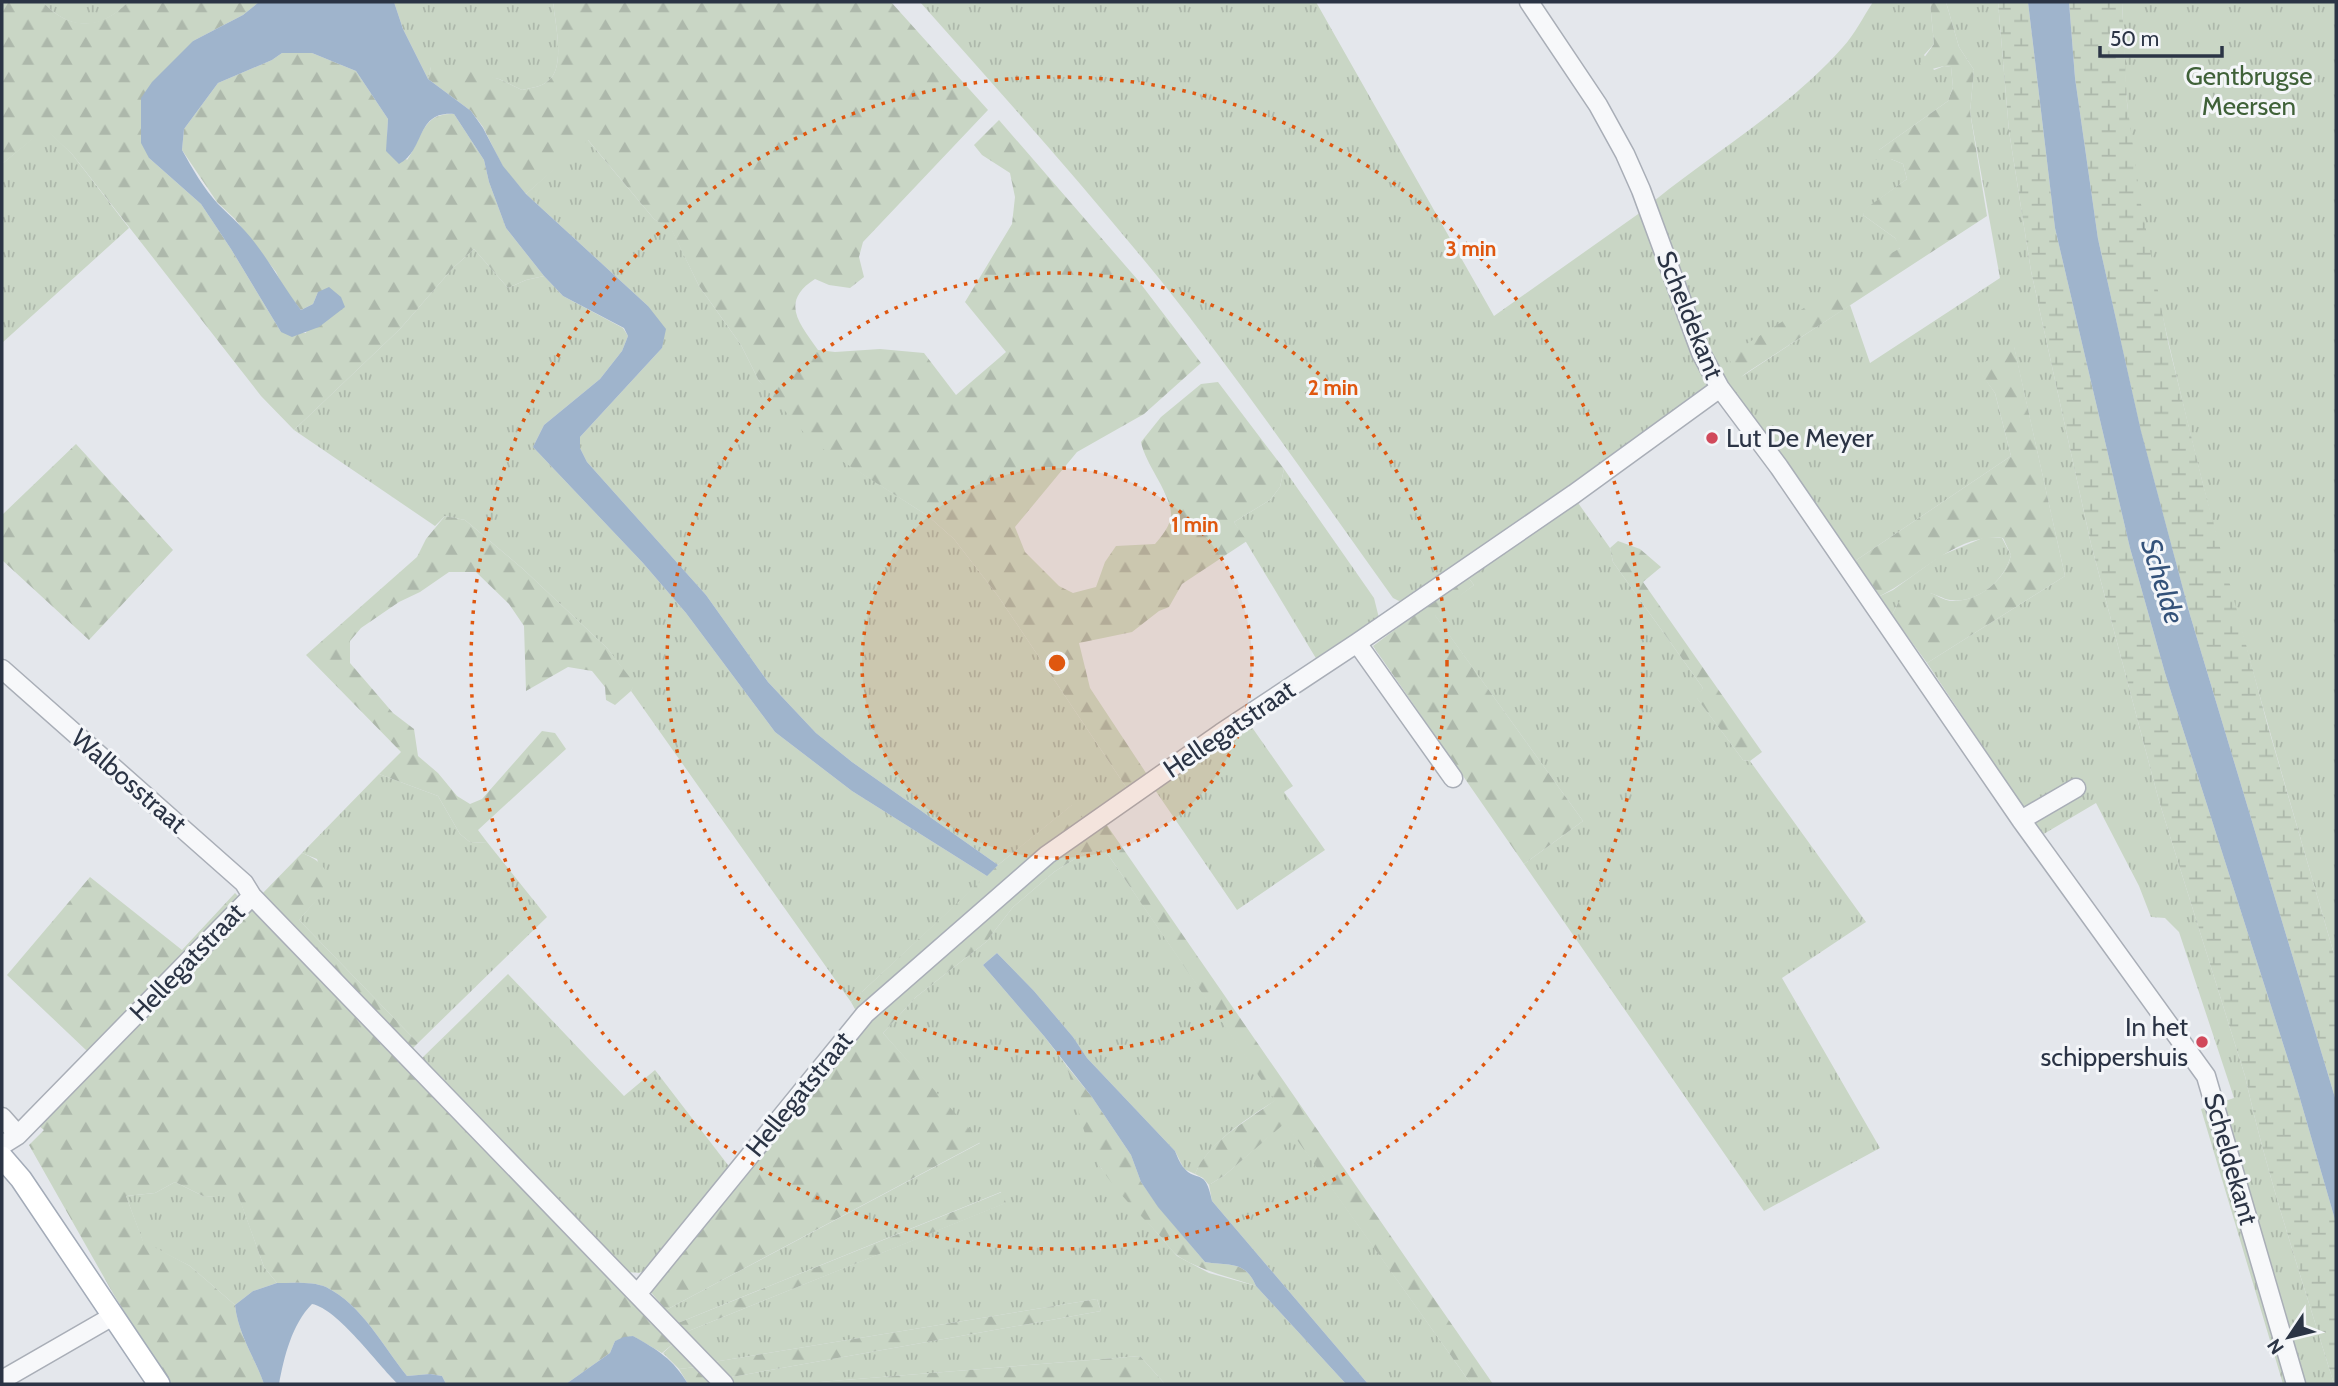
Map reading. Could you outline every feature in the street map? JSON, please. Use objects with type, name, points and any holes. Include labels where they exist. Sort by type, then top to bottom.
[{"type":"main road","points":[[2,1157],[21,1179],[159,1384]]},
{"type":"street","name":"Scheldekant","points":[[1529,2],[1598,105],[1625,154],[1641,190],[1701,353],[1720,388],[1779,467],[2021,820],[2206,1076],[2296,1384]]},
{"type":"street","name":"Hellegatstraat","points":[[2,1145],[18,1135],[252,895],[638,1293],[865,1014],[1047,855],[1221,733],[1574,494],[1720,388]]},
{"type":"street","points":[[1357,643],[1453,778]]},
{"type":"street","name":"Walbosstraat","points":[[2,669],[244,883],[252,895]]},
{"type":"street","points":[[2021,820],[2076,788]]},
{"type":"street","points":[[2,1117],[18,1135]]},
{"type":"street","points":[[638,1293],[724,1384]]},
{"type":"street","points":[[2,1380],[113,1316]]},
{"type":"green space","points":[[2,2],[43,2],[63,18],[85,23],[107,18],[128,2],[259,2],[243,15],[193,41],[149,158],[201,204],[281,332],[306,333],[318,292],[313,304],[301,310],[235,219],[217,202],[182,150],[184,129],[218,83],[282,53],[312,53],[356,71],[388,119],[387,135],[407,160],[429,122],[435,117],[454,114],[484,160],[506,228],[544,276],[508,288],[474,249],[453,268],[400,329],[294,430],[261,396],[72,154],[45,129],[2,164]]},
{"type":"green space","points":[[43,2],[128,2],[107,18],[85,24],[63,18]]},
{"type":"green space","points":[[394,2],[553,2],[558,44],[557,66],[548,81],[522,90],[499,79],[431,67],[428,79],[403,29]]},
{"type":"green space","points":[[553,2],[891,2],[988,110],[863,242],[859,257],[864,277],[850,288],[829,285],[815,279],[798,296],[796,313],[818,350],[835,352],[880,349],[924,353],[956,395],[1006,352],[965,302],[1012,224],[1015,197],[1010,173],[982,155],[974,145],[999,120],[1137,279],[1201,363],[1144,414],[1077,452],[1015,527],[1025,552],[1059,586],[1073,593],[1096,587],[1105,562],[1116,546],[1155,544],[1160,538],[1169,523],[1170,507],[1141,442],[1161,417],[1201,384],[1218,382],[1284,469],[1280,487],[1270,500],[1234,522],[1247,541],[1182,584],[1169,607],[1159,611],[1132,632],[1079,643],[1090,688],[1148,776],[1128,790],[998,596],[954,539],[928,516],[812,442],[759,381],[741,345],[699,286],[672,231],[654,219],[588,140],[526,194],[503,167],[483,127],[471,111],[428,79],[431,67],[442,63],[499,79],[522,90],[545,83],[553,75],[558,56]]},
{"type":"green space","points":[[920,2],[1316,2],[1494,316],[1641,212],[1709,382],[1706,390],[1407,599],[1399,601],[1393,598],[1251,399],[1162,282],[1073,175]]},
{"type":"green space","points":[[1873,2],[1930,2],[1934,44],[1924,55],[1934,70],[1944,66],[1951,67],[1953,87],[1948,101],[1879,150],[1903,164],[1907,179],[1866,209],[1863,215],[1895,238],[1901,247],[1741,377],[1850,305],[1870,363],[2000,278],[1970,112],[1974,70],[1959,47],[1946,2],[1998,2],[2009,131],[2031,271],[2091,544],[2159,801],[2245,1076],[2275,1192],[2334,1384],[2283,1384],[2201,1109],[2234,1098],[2179,932],[2165,918],[2151,917],[2139,886],[2096,803],[2042,835],[1927,663],[2065,576],[2014,347],[1977,367],[1995,393],[2011,456],[1855,561],[1731,388],[1709,353],[1654,201],[1800,90],[1847,42]]},
{"type":"green space","points":[[1930,2],[1946,2],[1959,47],[1974,70],[1970,112],[1987,216],[1740,377],[1727,356],[1900,248],[1895,238],[1863,215],[1865,209],[1907,179],[1903,164],[1891,159],[1875,160],[1879,150],[1948,101],[1953,87],[1951,67],[1944,66],[1920,72],[1918,66],[1934,44]]},
{"type":"green space","points":[[1998,2],[2028,2],[2055,228],[2130,548],[2165,673],[2294,1078],[2336,1223],[2336,1384],[2286,1231],[2245,1076],[2159,801],[2091,544],[2031,271],[2009,131]]},
{"type":"green space","points":[[2069,2],[2122,2],[2127,103],[2141,204],[2168,342],[2267,723],[2336,961],[2336,1101],[2190,615],[2141,432],[2098,239],[2075,78]]},
{"type":"green space","name":"Gentbrugse Meersen","points":[[2122,2],[2336,2],[2336,961],[2258,691],[2159,302],[2131,142]]},
{"type":"green space","points":[[45,128],[72,154],[129,228],[2,343],[2,164]]},
{"type":"green space","points":[[587,139],[654,219],[672,230],[699,286],[741,345],[759,381],[849,465],[928,516],[954,539],[998,596],[1128,790],[1084,819],[1072,805],[998,865],[852,762],[816,733],[768,682],[706,595],[587,462],[580,448],[580,437],[662,348],[648,306],[526,194]]},
{"type":"green space","points":[[474,249],[508,288],[544,276],[563,296],[623,328],[628,336],[622,351],[600,379],[544,425],[533,447],[643,563],[686,613],[775,732],[852,791],[987,876],[851,1002],[631,691],[634,684],[607,648],[523,569],[465,520],[445,516],[435,526],[294,430],[400,329],[453,268]]},
{"type":"green space","points":[[2014,346],[2065,576],[1927,663],[1892,615],[1898,603],[1909,592],[1926,592],[1953,601],[1982,593],[1997,581],[2008,564],[2011,555],[2003,538],[1986,538],[1954,549],[1880,596],[1855,561],[2011,456],[1995,393],[1976,367]]},
{"type":"green space","points":[[76,444],[173,550],[89,640],[2,560],[2,515]]},
{"type":"green space","points":[[1284,469],[1374,598],[1379,618],[1317,660],[1234,522],[1270,500],[1280,487]]},
{"type":"green space","points":[[1576,500],[1610,548],[1613,562],[1703,688],[1697,698],[1743,760],[1750,761],[1866,922],[1782,978],[1880,1148],[1764,1211],[1524,864],[1583,821],[1434,614],[1474,585],[1467,576]]},
{"type":"green space","points":[[445,516],[465,520],[523,569],[607,648],[635,684],[615,705],[606,700],[605,687],[592,671],[568,667],[526,691],[524,626],[509,604],[476,572],[449,572],[361,628],[350,641],[350,663],[393,713],[414,729],[418,756],[438,773],[457,796],[470,804],[482,799],[542,731],[555,733],[566,749],[478,830],[487,842],[471,843],[460,834],[438,796],[379,774],[401,752],[306,655],[417,557],[426,539]]},
{"type":"green space","points":[[1985,537],[2002,538],[2011,555],[2003,573],[1989,588],[1980,594],[1960,600],[1922,594],[1898,603],[1892,615],[1880,596],[1893,590],[1940,556]]},
{"type":"green space","points":[[1618,541],[1640,549],[1661,567],[1643,582],[1762,752],[1750,761],[1743,760],[1696,697],[1703,688],[1613,562],[1610,548]]},
{"type":"green space","points":[[1467,576],[1474,585],[1435,615],[1583,821],[1524,864],[1373,646]]},
{"type":"green space","points":[[1249,723],[1293,786],[1284,792],[1325,850],[1237,910],[1153,787]]},
{"type":"green space","points":[[379,774],[438,796],[460,834],[471,843],[487,842],[547,917],[418,1043],[299,920],[327,887],[317,859],[302,853]]},
{"type":"green space","points":[[1073,804],[1084,819],[1036,852],[856,1011],[851,1002],[998,865]]},
{"type":"green space","points":[[1104,821],[1493,1384],[1471,1384],[1285,1123],[1225,1175],[1209,1185],[1195,1174],[1201,1162],[1219,1141],[1275,1100],[1109,856],[1102,850],[1084,853],[1054,872],[1013,907],[986,942],[916,997],[883,1033],[981,1142],[666,1310],[649,1290],[871,1020],[1049,862]]},
{"type":"green space","points":[[1102,850],[1109,856],[1276,1100],[1241,1123],[1219,1142],[1201,1162],[1195,1174],[1184,1169],[1175,1151],[1087,1058],[1034,991],[997,953],[983,965],[1066,1065],[1087,1138],[1101,1168],[1177,1256],[1209,1273],[1256,1286],[1346,1384],[1165,1384],[1140,1356],[795,1384],[732,1384],[726,1378],[1101,1311],[1097,1299],[713,1362],[686,1332],[1005,1203],[1001,1192],[678,1323],[666,1310],[980,1143],[883,1033],[916,997],[986,942],[1013,907],[1054,872],[1084,853]]},
{"type":"green space","points":[[302,853],[322,865],[327,875],[328,887],[299,920],[418,1043],[411,1050],[260,896]]},
{"type":"green space","points":[[90,877],[182,950],[235,893],[674,1343],[662,1353],[633,1336],[615,1341],[610,1353],[566,1384],[446,1384],[442,1376],[407,1376],[361,1315],[339,1295],[315,1284],[277,1283],[264,1267],[238,1195],[205,1197],[175,1182],[155,1193],[126,1196],[143,1241],[190,1266],[235,1305],[243,1335],[264,1384],[169,1384],[114,1295],[29,1145],[44,1130],[28,1117],[87,1051],[7,975]]},
{"type":"green space","points":[[508,974],[624,1096],[655,1070],[731,1169],[647,1270],[639,1273],[628,1272],[421,1059]]},
{"type":"green space","points":[[1066,1065],[1092,1097],[1131,1155],[1141,1182],[1205,1262],[1241,1268],[1256,1286],[1208,1271],[1178,1256],[1117,1190],[1092,1152]]},
{"type":"green space","points":[[1285,1122],[1471,1384],[1368,1384],[1212,1201],[1209,1185],[1225,1175]]},
{"type":"green space","points":[[175,1182],[205,1197],[238,1194],[264,1267],[277,1283],[253,1291],[235,1305],[190,1266],[143,1242],[126,1196],[155,1193]]},
{"type":"green space","points":[[1002,1192],[1006,1203],[686,1332],[678,1323]]},
{"type":"green space","points":[[1097,1299],[1101,1311],[726,1378],[713,1362]]},
{"type":"green space","points":[[674,1343],[696,1367],[679,1369],[663,1353]]},
{"type":"green space","points":[[1140,1356],[1165,1384],[795,1384]]},
{"type":"green space","points":[[696,1367],[711,1384],[688,1384],[679,1369]]},
{"type":"water","points":[[259,2],[394,2],[403,29],[428,79],[471,111],[503,166],[526,194],[648,306],[666,329],[662,348],[580,437],[580,448],[587,462],[706,595],[768,682],[816,733],[852,762],[998,865],[987,876],[852,791],[775,732],[686,613],[643,563],[533,447],[544,425],[600,379],[622,351],[628,336],[624,328],[563,296],[544,276],[506,228],[484,160],[454,114],[433,119],[408,158],[399,164],[386,151],[388,119],[356,71],[312,53],[282,53],[218,83],[184,129],[182,150],[198,178],[218,204],[251,238],[301,310],[313,304],[318,292],[329,287],[341,297],[345,307],[319,327],[292,337],[281,332],[201,204],[149,158],[141,143],[141,98],[152,82],[193,41],[243,15]]},
{"type":"water","name":"Schelde","points":[[2028,2],[2069,2],[2075,78],[2098,239],[2141,431],[2190,615],[2336,1101],[2336,1223],[2294,1078],[2165,673],[2130,548],[2055,228]]},
{"type":"water","points":[[997,953],[1034,991],[1087,1058],[1175,1151],[1183,1167],[1203,1179],[1212,1201],[1368,1384],[1346,1384],[1256,1286],[1247,1272],[1235,1266],[1205,1262],[1158,1207],[1141,1182],[1131,1155],[1092,1097],[983,965]]},
{"type":"water","points":[[277,1283],[308,1283],[326,1287],[361,1315],[407,1376],[442,1376],[446,1384],[398,1384],[345,1326],[322,1308],[312,1304],[294,1331],[279,1384],[264,1384],[243,1335],[235,1305],[253,1291]]},
{"type":"water","points":[[633,1336],[664,1356],[688,1384],[566,1384],[610,1353],[615,1341]]},
{"type":"place","name":"Lut De Meyer","points":[[1712,438]]},
{"type":"place","name":"In het schippershuis","points":[[2202,1042]]}]
